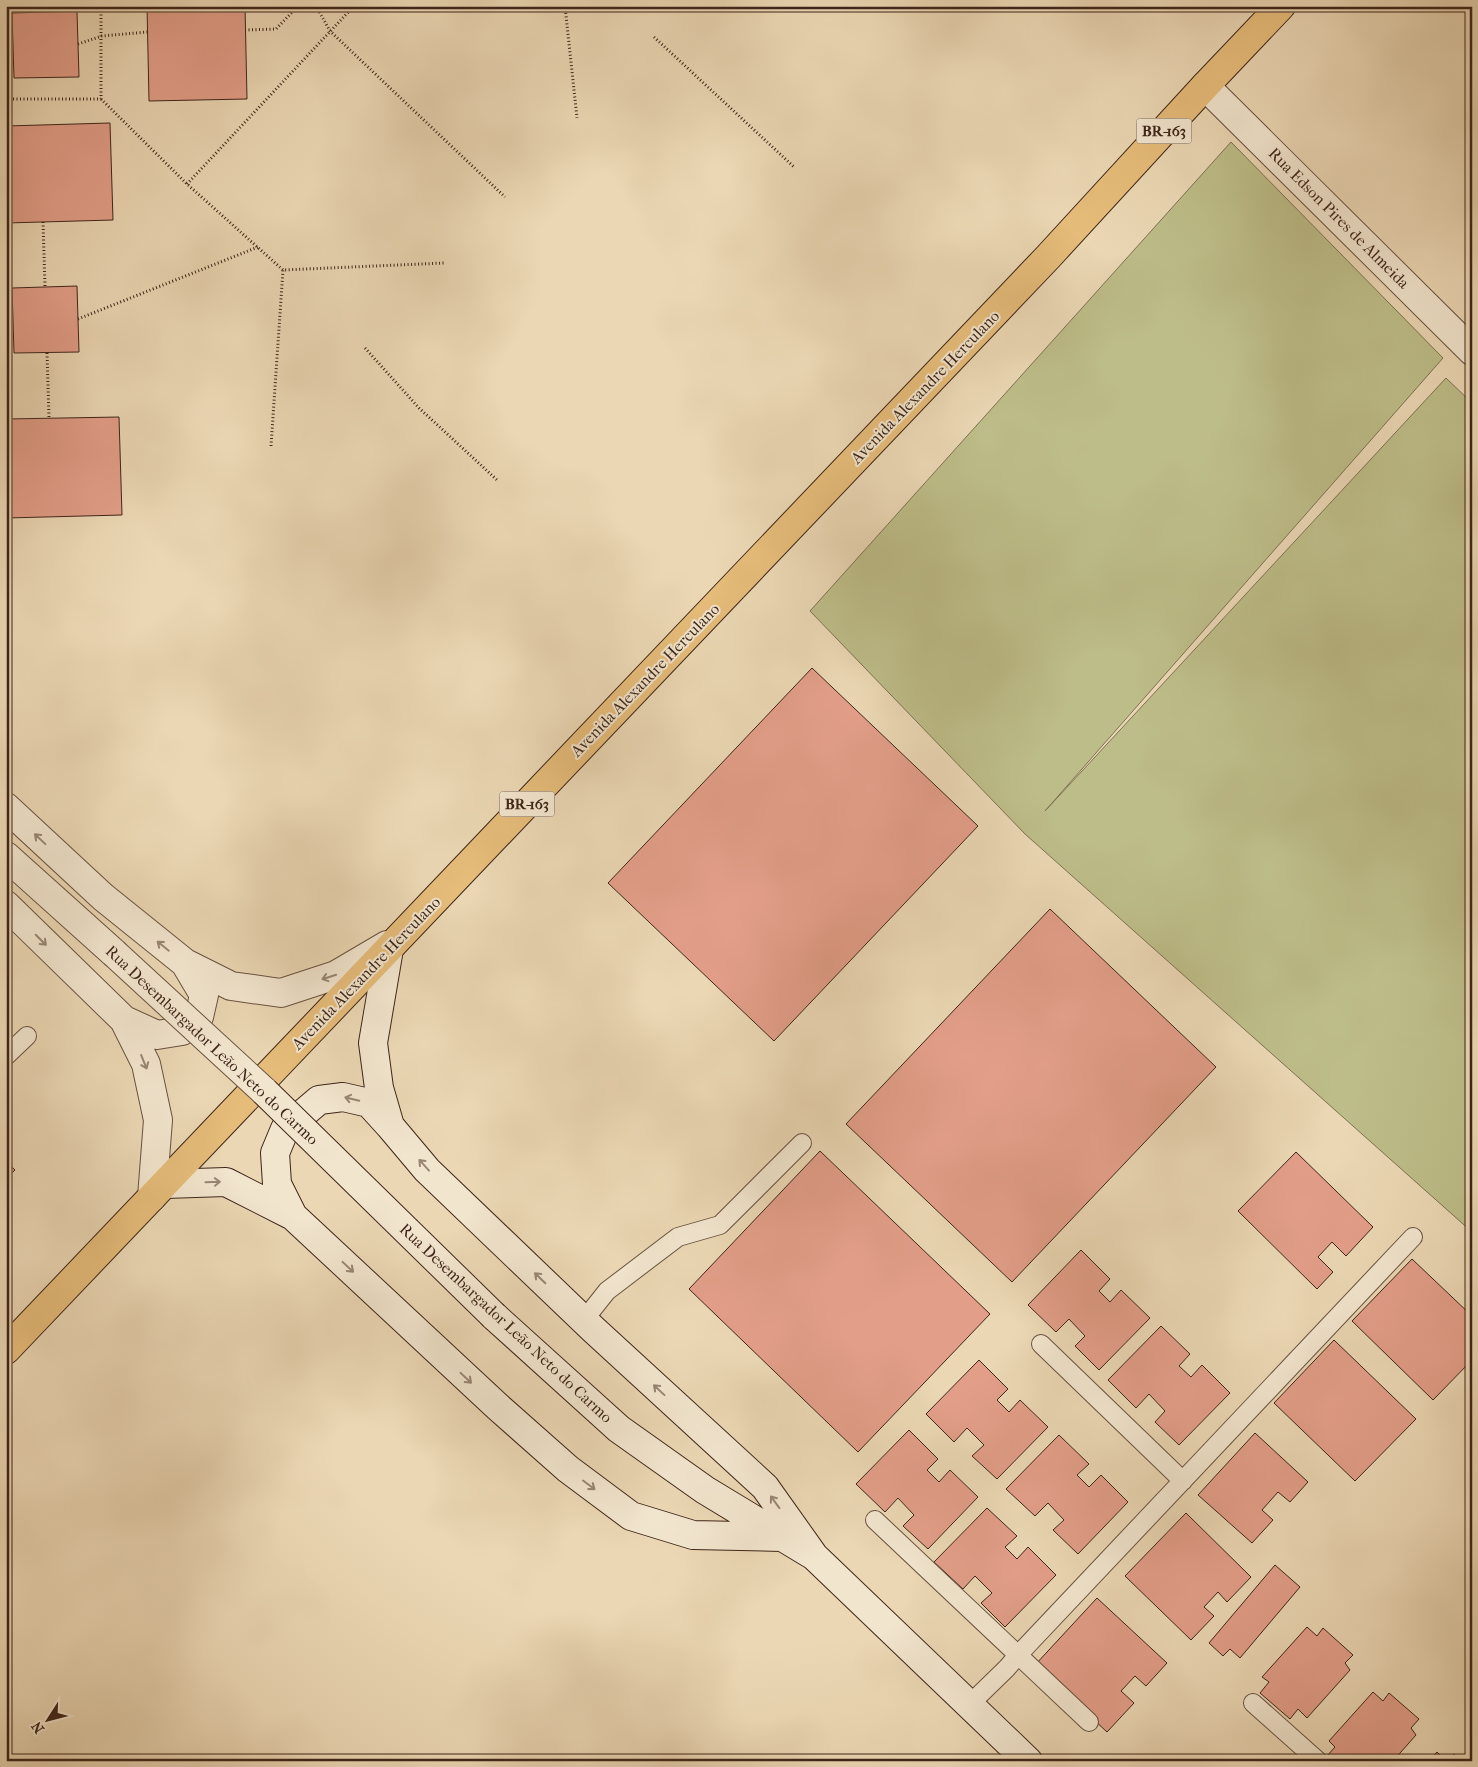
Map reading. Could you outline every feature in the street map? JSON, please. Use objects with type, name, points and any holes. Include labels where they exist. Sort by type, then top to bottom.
[{"type":"highway","name":"Avenida Alexandre Herculano","points":[[6,1350],[1048,257],[1281,6]]},
{"type":"main road","name":"Rua Edson Pires de Almeida","points":[[1205,86],[1472,351]]},
{"type":"main road","points":[[6,807],[103,897],[185,963],[231,986],[280,993],[336,975],[395,943]]},
{"type":"main road","name":"Rua Desembargador Leão Neto do Carmo","points":[[6,856],[264,1091],[494,1316],[619,1429],[705,1490],[814,1556],[1028,1761]]},
{"type":"main road","points":[[9,913],[124,1020],[157,1035],[182,1031],[199,1017],[204,994],[185,963]]},
{"type":"main road","points":[[390,1126],[378,1088],[373,1043],[395,943]]},
{"type":"main road","points":[[124,1020],[146,1064],[158,1120],[159,1190],[226,1182],[293,1216],[498,1407],[568,1469],[631,1516],[693,1535],[782,1537]]},
{"type":"main road","points":[[293,1216],[277,1184],[275,1153],[285,1128],[319,1100],[343,1097],[369,1103],[427,1170],[584,1320],[765,1487],[814,1556]]},
{"type":"lane","points":[[6,1056],[26,1036]]},
{"type":"lane","points":[[584,1320],[607,1291],[678,1237],[720,1225],[802,1143]]},
{"type":"lane","points":[[969,1705],[1007,1668],[1413,1237]]},
{"type":"lane","points":[[1041,1344],[1183,1481]]},
{"type":"lane","points":[[875,1520],[1089,1722]]},
{"type":"lane","points":[[1254,1703],[1318,1761]]},
{"type":"path","points":[[101,6],[101,99]]},
{"type":"path","points":[[245,30],[276,29],[298,6]]},
{"type":"path","points":[[316,6],[330,31],[505,197]]},
{"type":"path","points":[[187,184],[354,6]]},
{"type":"path","points":[[565,6],[577,118]]},
{"type":"path","points":[[78,44],[102,36],[147,32]]},
{"type":"path","points":[[654,37],[794,167]]},
{"type":"path","points":[[6,99],[101,99],[187,184],[283,270],[444,264]]},
{"type":"path","points":[[43,222],[45,287]]},
{"type":"path","points":[[78,319],[258,247]]},
{"type":"path","points":[[271,446],[283,270]]},
{"type":"path","points":[[6,321],[13,321]]},
{"type":"path","points":[[364,348],[418,408],[497,480]]},
{"type":"path","points":[[47,353],[49,418]]},
{"type":"green space","points":[[1231,142],[1443,358],[1045,811],[1446,378],[1472,403],[1472,1232],[1025,834],[810,611]]},
{"type":"building","points":[[147,6],[245,6],[247,99],[149,101]]},
{"type":"building","points":[[77,11],[79,77],[14,78],[12,13]]},
{"type":"building","points":[[110,123],[113,220],[6,223],[6,126]]},
{"type":"building","points":[[77,286],[79,352],[14,353],[12,288]]},
{"type":"building","points":[[119,417],[122,515],[6,518],[6,419]]},
{"type":"building","points":[[812,668],[978,826],[774,1041],[608,883]]},
{"type":"building","points":[[1050,909],[1216,1067],[1012,1282],[846,1124]]},
{"type":"building","points":[[820,1151],[990,1314],[858,1452],[689,1289]]},
{"type":"building","points":[[1296,1152],[1373,1227],[1346,1256],[1332,1242],[1318,1257],[1333,1272],[1317,1289],[1238,1211]]},
{"type":"building","points":[[6,1161],[15,1170],[6,1179]]},
{"type":"building","points":[[1081,1250],[1110,1279],[1099,1291],[1110,1302],[1121,1290],[1150,1318],[1099,1370],[1075,1346],[1085,1336],[1069,1319],[1056,1332],[1028,1305]]},
{"type":"building","points":[[1412,1259],[1472,1316],[1472,1360],[1433,1400],[1352,1321]]},
{"type":"building","points":[[1161,1326],[1190,1354],[1179,1366],[1191,1377],[1202,1365],[1230,1393],[1179,1445],[1155,1422],[1165,1411],[1149,1394],[1136,1408],[1108,1380]]},
{"type":"building","points":[[1334,1340],[1416,1419],[1355,1481],[1274,1403]]},
{"type":"building","points":[[979,1360],[1008,1389],[997,1400],[1009,1412],[1020,1400],[1048,1427],[997,1479],[972,1456],[984,1445],[967,1428],[954,1442],[926,1414]]},
{"type":"building","points":[[909,1430],[938,1459],[927,1470],[939,1482],[950,1470],[978,1497],[928,1549],[903,1526],[914,1515],[898,1498],[885,1512],[856,1484]]},
{"type":"building","points":[[1255,1433],[1308,1482],[1290,1502],[1278,1492],[1262,1510],[1273,1520],[1252,1543],[1198,1495]]},
{"type":"building","points":[[1059,1435],[1089,1464],[1077,1475],[1089,1487],[1101,1475],[1128,1502],[1078,1554],[1053,1530],[1064,1520],[1048,1503],[1035,1516],[1006,1489]]},
{"type":"building","points":[[987,1508],[1017,1536],[1005,1547],[1017,1559],[1028,1547],[1056,1575],[1005,1627],[981,1603],[992,1593],[975,1576],[963,1589],[934,1562]]},
{"type":"building","points":[[1186,1513],[1251,1577],[1227,1602],[1218,1592],[1204,1607],[1214,1616],[1191,1640],[1125,1576]]},
{"type":"building","points":[[1275,1565],[1300,1587],[1240,1658],[1230,1649],[1223,1656],[1209,1643]]},
{"type":"building","points":[[1097,1598],[1167,1663],[1146,1686],[1135,1676],[1121,1691],[1134,1703],[1107,1732],[1035,1665]]},
{"type":"building","points":[[1307,1627],[1317,1636],[1323,1628],[1353,1655],[1345,1663],[1350,1670],[1307,1718],[1298,1709],[1290,1719],[1260,1693],[1269,1682],[1262,1677]]},
{"type":"building","points":[[1373,1692],[1383,1701],[1389,1693],[1419,1719],[1411,1728],[1416,1735],[1393,1761],[1330,1761],[1326,1757],[1335,1747],[1329,1741]]},
{"type":"building","points":[[1437,1752],[1446,1761],[1429,1761]]},
{"type":"building","points":[[1454,1754],[1461,1761],[1448,1761]]}]
